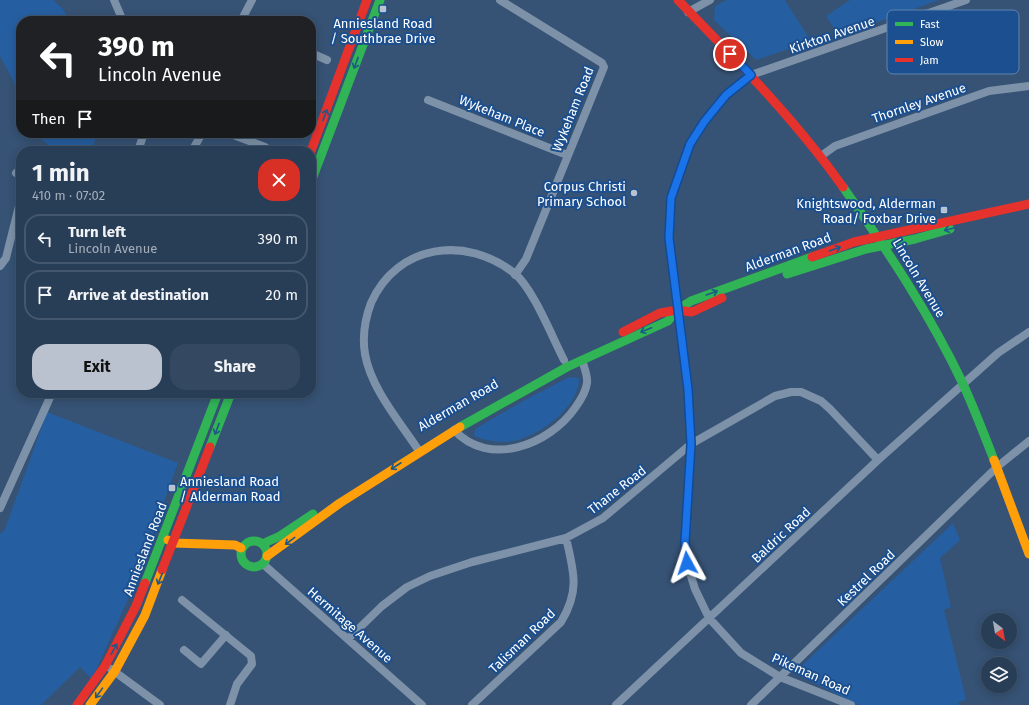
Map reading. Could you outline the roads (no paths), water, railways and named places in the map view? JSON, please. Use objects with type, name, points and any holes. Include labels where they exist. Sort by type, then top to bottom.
[{"type":"street","points":[[114,0],[121,16]]},
{"type":"street","points":[[244,16],[252,0]]},
{"type":"street","points":[[316,138],[367,0]]},
{"type":"street","points":[[316,169],[380,0]]},
{"type":"street","name":"Wykeham Road","points":[[500,0],[602,63],[604,67],[526,259],[515,275]]},
{"type":"street","name":"Lincoln Avenue","points":[[678,0],[688,12],[751,75],[821,156],[879,237],[932,324],[963,384],[997,468],[1029,554]]},
{"type":"street","points":[[688,12],[710,0]]},
{"type":"street","name":"Kirkton Avenue","points":[[937,10],[966,0]]},
{"type":"street","name":"Kirkton Avenue","points":[[751,75],[887,28]]},
{"type":"street","points":[[316,55],[326,60]]},
{"type":"street","name":"Pikeman Road","points":[[751,75],[726,95],[704,122],[690,144],[671,198],[669,238],[688,389],[691,444],[685,542],[687,563],[695,589],[709,618],[741,653],[780,677],[851,705]]},
{"type":"street","name":"Thornley Avenue","points":[[821,156],[835,146],[989,92],[1029,86]]},
{"type":"street","name":"Wykeham Place","points":[[428,100],[567,155]]},
{"type":"street","points":[[241,138],[262,146]]},
{"type":"street","name":"Alderman Road","points":[[265,560],[340,503],[417,448],[454,430],[582,360],[668,321],[677,310],[691,301],[854,242],[1029,204]]},
{"type":"street","name":"Alderman Road","points":[[162,538],[174,543],[235,545],[241,548],[251,541],[262,544],[280,536],[348,489],[564,360],[660,313],[677,310],[692,312],[713,301],[779,277],[866,249],[1029,211]]},
{"type":"street","points":[[0,266],[6,258],[16,218]]},
{"type":"street","points":[[417,448],[382,394],[368,365],[364,338],[365,320],[376,292],[385,279],[402,265],[424,254],[441,251],[472,252],[488,258],[515,275],[531,296],[564,360]]},
{"type":"street","name":"Baldric Road","points":[[616,705],[878,460],[998,353],[1029,332]]},
{"type":"street","name":"Alderman Road","points":[[454,430],[469,443],[492,448],[517,448],[540,440],[558,428],[579,402],[587,384],[582,360]]},
{"type":"street","name":"Thane Road","points":[[348,639],[382,606],[407,587],[430,576],[472,562],[566,538],[603,518],[691,444],[775,396],[791,392],[801,392],[813,396],[830,408],[878,460]]},
{"type":"street","points":[[0,508],[50,398]]},
{"type":"street","name":"Anniesland Road","points":[[77,705],[105,666],[136,606],[216,398]]},
{"type":"street","name":"Anniesland Road","points":[[90,705],[115,671],[145,615],[229,398]]},
{"type":"street","name":"Kestrel Road","points":[[750,705],[997,468],[1029,441]]},
{"type":"street","name":"Talisman Road","points":[[472,705],[561,622],[567,613],[574,588],[574,574],[566,538]]},
{"type":"street","points":[[241,548],[240,557],[246,565],[254,568],[265,560],[265,547],[262,544]]},
{"type":"street","name":"Hermitage Avenue","points":[[265,560],[348,639],[422,705]]},
{"type":"street","points":[[182,600],[251,656],[252,664],[238,684],[230,705]]},
{"type":"street","points":[[184,650],[201,664],[226,635]]},
{"type":"street","points":[[105,666],[115,671],[160,705]]},
{"type":"place","name":"Anniesland Road / Southbrae Drive","points":[[383,9]]},
{"type":"place","name":"Corpus Christi Primary School","points":[[634,193]]},
{"type":"place","name":"Knightswood, Alderman Road/ Foxbar Drive","points":[[944,210]]},
{"type":"place","name":"Anniesland Road / Alderman Road","points":[[172,488]]}]
